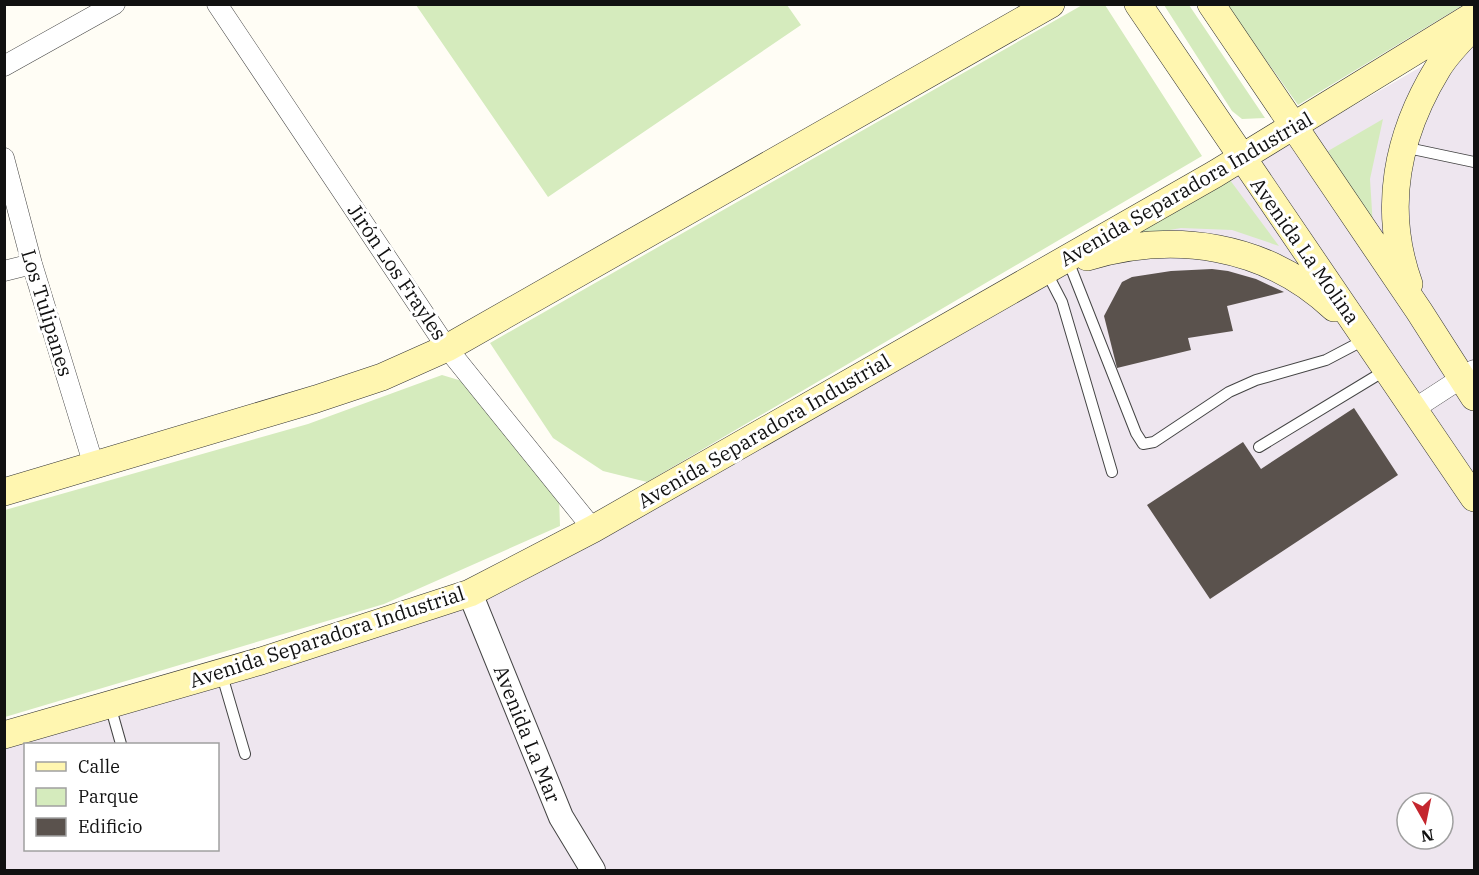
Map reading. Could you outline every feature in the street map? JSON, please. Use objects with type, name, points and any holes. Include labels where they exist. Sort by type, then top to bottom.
[{"type":"main road","points":[[4,492],[316,399],[382,376],[447,348],[1051,4]]},
{"type":"main road","name":"Avenida La Molina","points":[[1138,4],[1474,498]]},
{"type":"main road","points":[[1211,4],[1419,311],[1470,382]]},
{"type":"main road","name":"Avenida Separadora Industrial","points":[[4,735],[221,672],[470,593],[593,529],[1061,263],[1242,158],[1474,15]]},
{"type":"main road","points":[[1419,311],[1401,262],[1394,211],[1399,160],[1413,116],[1439,66],[1474,26]]},
{"type":"main road","points":[[1061,263],[1141,245],[1182,243],[1222,249],[1262,262],[1298,280],[1331,305],[1365,339]]},
{"type":"street","points":[[4,66],[115,4]]},
{"type":"street","name":"Jirón Los Frayles","points":[[217,4],[447,348],[593,529]]},
{"type":"street","name":"Los Tulipanes","points":[[4,158],[32,264],[94,466]]},
{"type":"street","points":[[4,271],[32,264]]},
{"type":"street","points":[[1414,409],[1470,382]]},
{"type":"street","name":"Avenida La Mar","points":[[470,593],[561,817],[593,870]]},
{"type":"lane","points":[[1403,147],[1474,162]]},
{"type":"lane","points":[[1061,263],[1136,433],[1143,444],[1154,442],[1229,392],[1256,381],[1326,360],[1365,339]]},
{"type":"lane","points":[[1061,263],[1062,302],[1113,472]]},
{"type":"lane","points":[[1259,447],[1386,369]]},
{"type":"lane","points":[[221,672],[245,754]]},
{"type":"lane","points":[[110,704],[121,743]]},
{"type":"shaded area","points":[[1474,36],[1474,870],[5,870],[5,747],[489,598],[880,380]]},
{"type":"green space","points":[[1084,4],[1105,5],[1202,156],[647,482],[603,471],[553,438],[490,343]]},
{"type":"green space","points":[[416,5],[787,5],[801,25],[548,197]]},
{"type":"green space","points":[[1164,5],[1189,5],[1265,118],[1242,119],[1232,111]]},
{"type":"green space","points":[[1227,5],[1463,5],[1298,105]]},
{"type":"green space","points":[[1383,119],[1370,179],[1373,227],[1328,151]]},
{"type":"green space","points":[[1227,176],[1279,246],[1232,230],[1181,228],[1118,239]]},
{"type":"green space","points":[[442,375],[472,384],[559,496],[560,526],[384,604],[5,717],[5,510],[308,424]]},
{"type":"building","points":[[1212,269],[1256,279],[1284,292],[1227,306],[1233,331],[1188,338],[1191,350],[1117,368],[1104,316],[1122,282],[1132,277],[1171,271]]},
{"type":"building","points":[[1354,408],[1398,475],[1210,599],[1147,505],[1243,442],[1261,469]]}]
